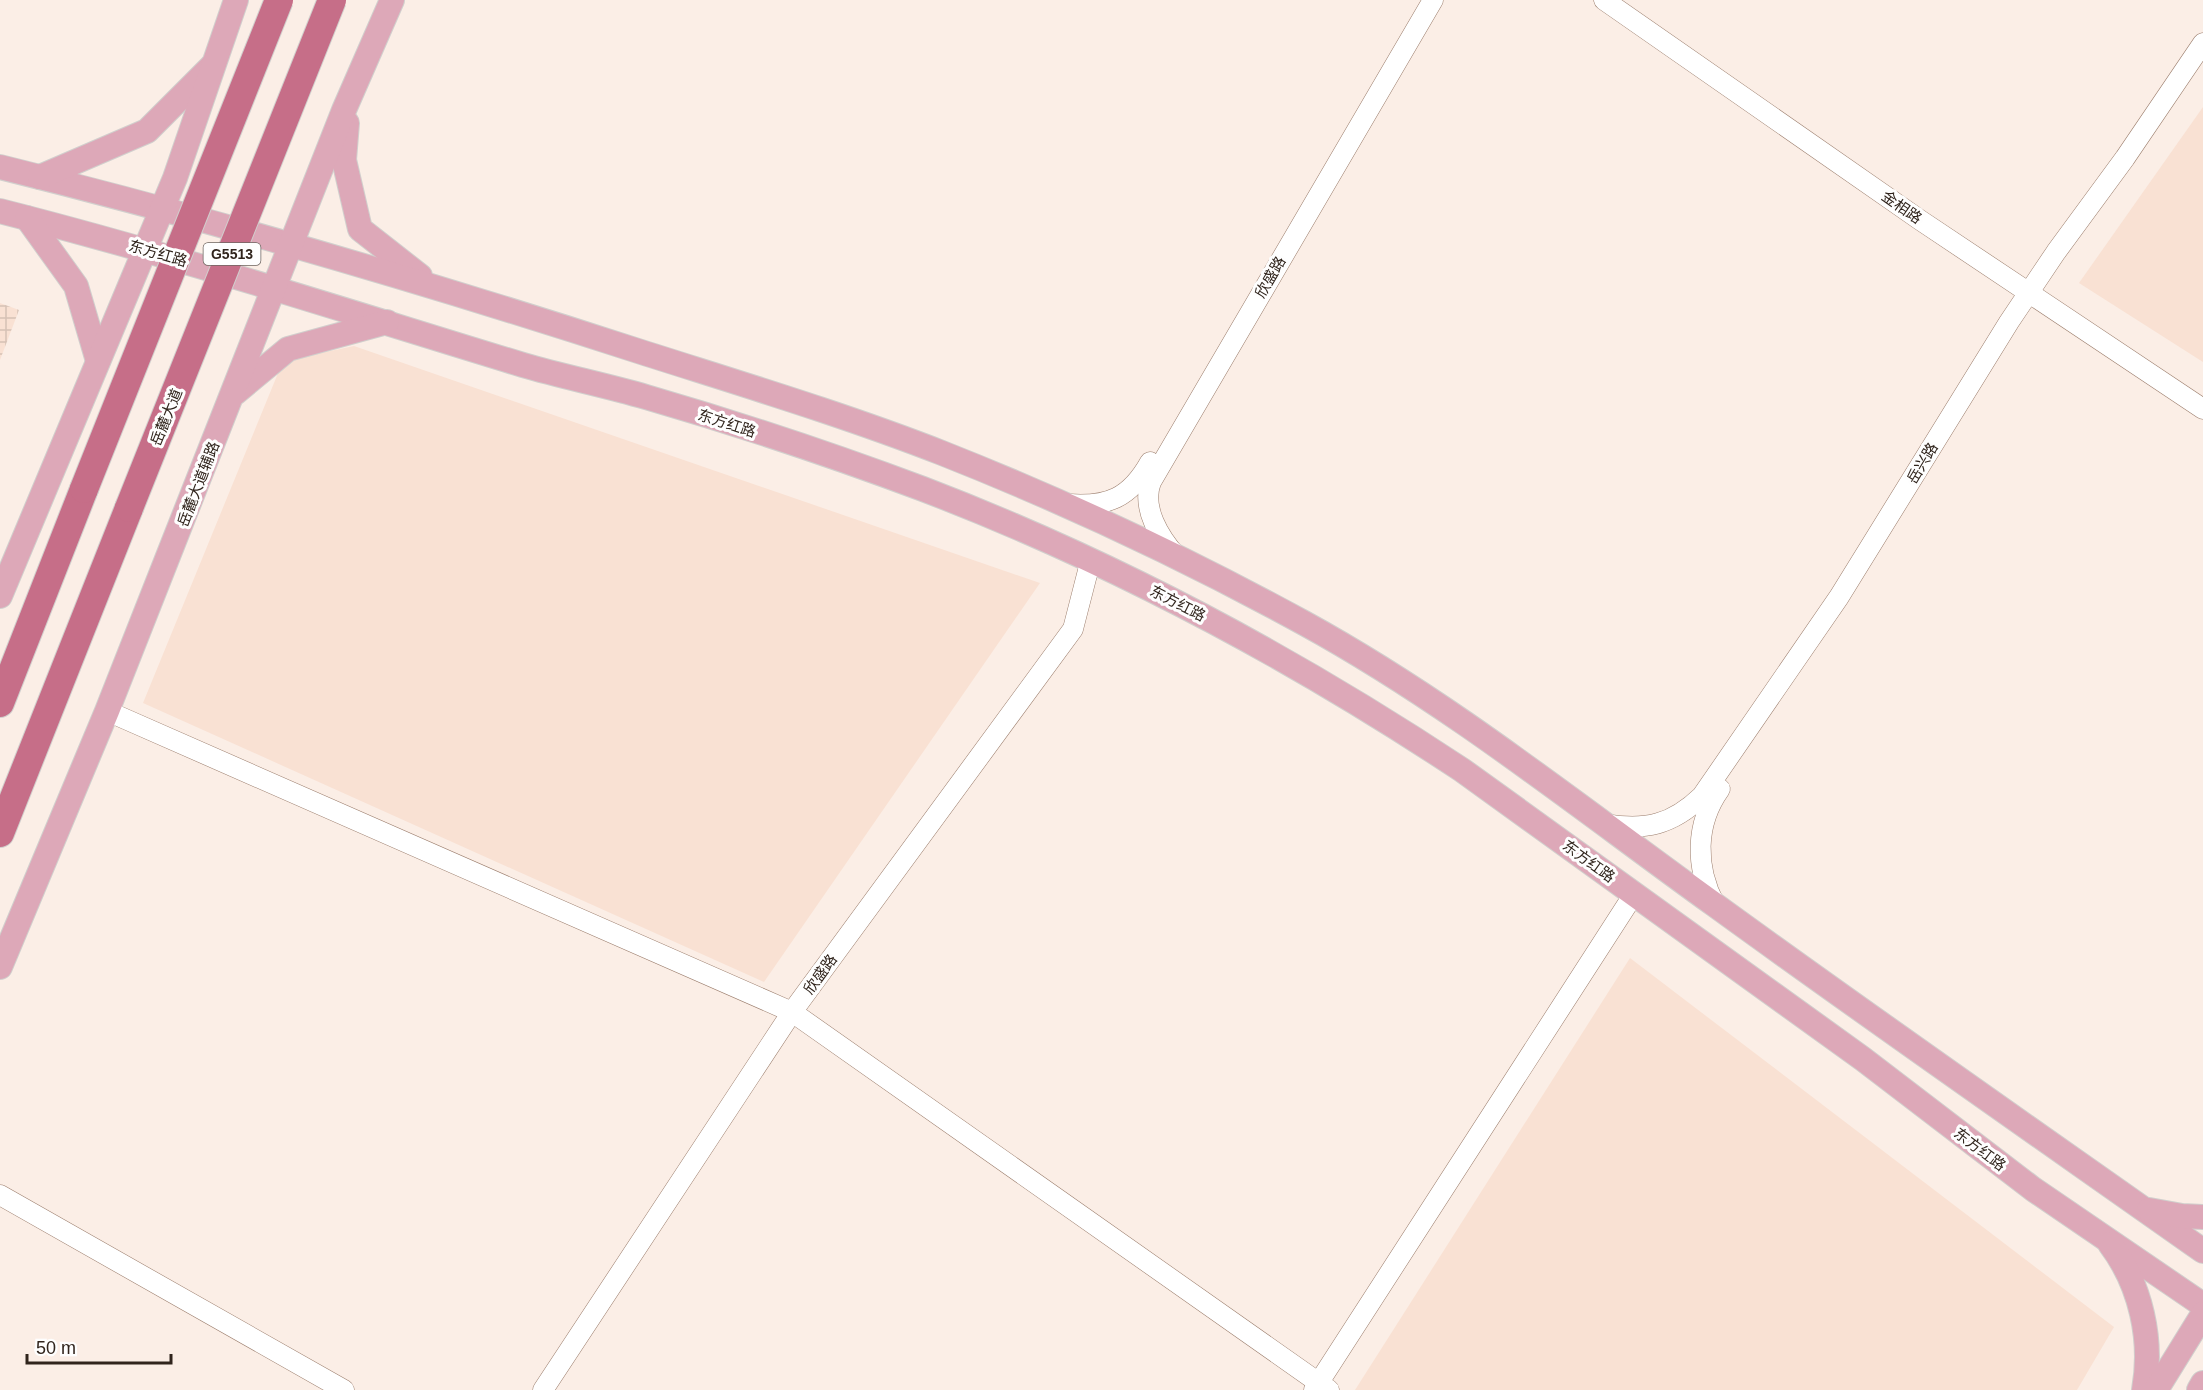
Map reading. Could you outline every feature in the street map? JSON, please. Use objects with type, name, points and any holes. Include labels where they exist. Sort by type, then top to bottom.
[{"type":"highway","name":"G5513","points":[[0,703],[279,0]]},
{"type":"highway","name":"岳麓大道","points":[[0,833],[332,0]]},
{"type":"main road","points":[[0,596],[175,178],[236,0]]},
{"type":"main road","name":"岳麓大道辅路","points":[[0,967],[58,833],[350,98],[392,0]]},
{"type":"main road","points":[[40,177],[147,130],[216,63]]},
{"type":"main road","points":[[350,98],[344,160],[360,229],[432,285]]},
{"type":"main road","points":[[0,167],[292,244],[432,285],[815,409],[937,451],[1065,504],[1177,557],[1308,625],[1392,675],[1492,742],[1715,905],[2203,1251]]},
{"type":"main road","name":"东方红路","points":[[0,211],[145,249],[528,366],[644,396],[830,456],[996,518],[1091,559],[1235,632],[1394,725],[1501,797],[1863,1059],[2033,1189],[2203,1305]]},
{"type":"main road","points":[[27,218],[76,286],[98,361]]},
{"type":"main road","points":[[233,394],[288,349],[387,322]]},
{"type":"main road","points":[[2139,1206],[2159,1213],[2203,1217]]},
{"type":"main road","points":[[2105,1238],[2122,1262],[2145,1324],[2147,1351],[2144,1390]]},
{"type":"main road","points":[[2156,1390],[2203,1314]]},
{"type":"main road","points":[[2199,1390],[2203,1383]]},
{"type":"street","name":"欣盛路","points":[[1065,504],[1084,505],[1103,502],[1128,492],[1140,480],[1422,0]]},
{"type":"street","name":"欣盛路","points":[[1177,557],[1165,542],[1150,510],[1148,491],[1151,482],[1433,0]]},
{"type":"street","name":"金相路","points":[[1604,0],[1804,140],[2203,397]]},
{"type":"street","name":"金相路","points":[[1622,0],[2203,409]]},
{"type":"street","name":"岳兴路","points":[[1605,824],[1636,827],[1666,822],[1681,815],[1702,796],[1839,597],[2036,291],[2203,43]]},
{"type":"street","name":"岳兴路","points":[[1715,905],[1704,879],[1700,846],[1700,831],[1711,801],[1779,705],[1848,600],[2036,291],[2203,62]]},
{"type":"street","name":"欣盛路","points":[[543,1390],[792,1012],[1073,629],[1091,559]]},
{"type":"street","points":[[107,711],[792,1012],[1320,1388],[1634,894]]},
{"type":"street","points":[[0,1195],[344,1390]]},
{"type":"shaded area","points":[[2203,107],[2203,362],[2079,283]]},
{"type":"shaded area","points":[[0,303],[19,310],[0,360]]},
{"type":"shaded area","points":[[354,346],[1040,583],[764,982],[143,703],[283,361]]},
{"type":"shaded area","points":[[1630,958],[2114,1327],[2077,1390],[1355,1390]]}]
